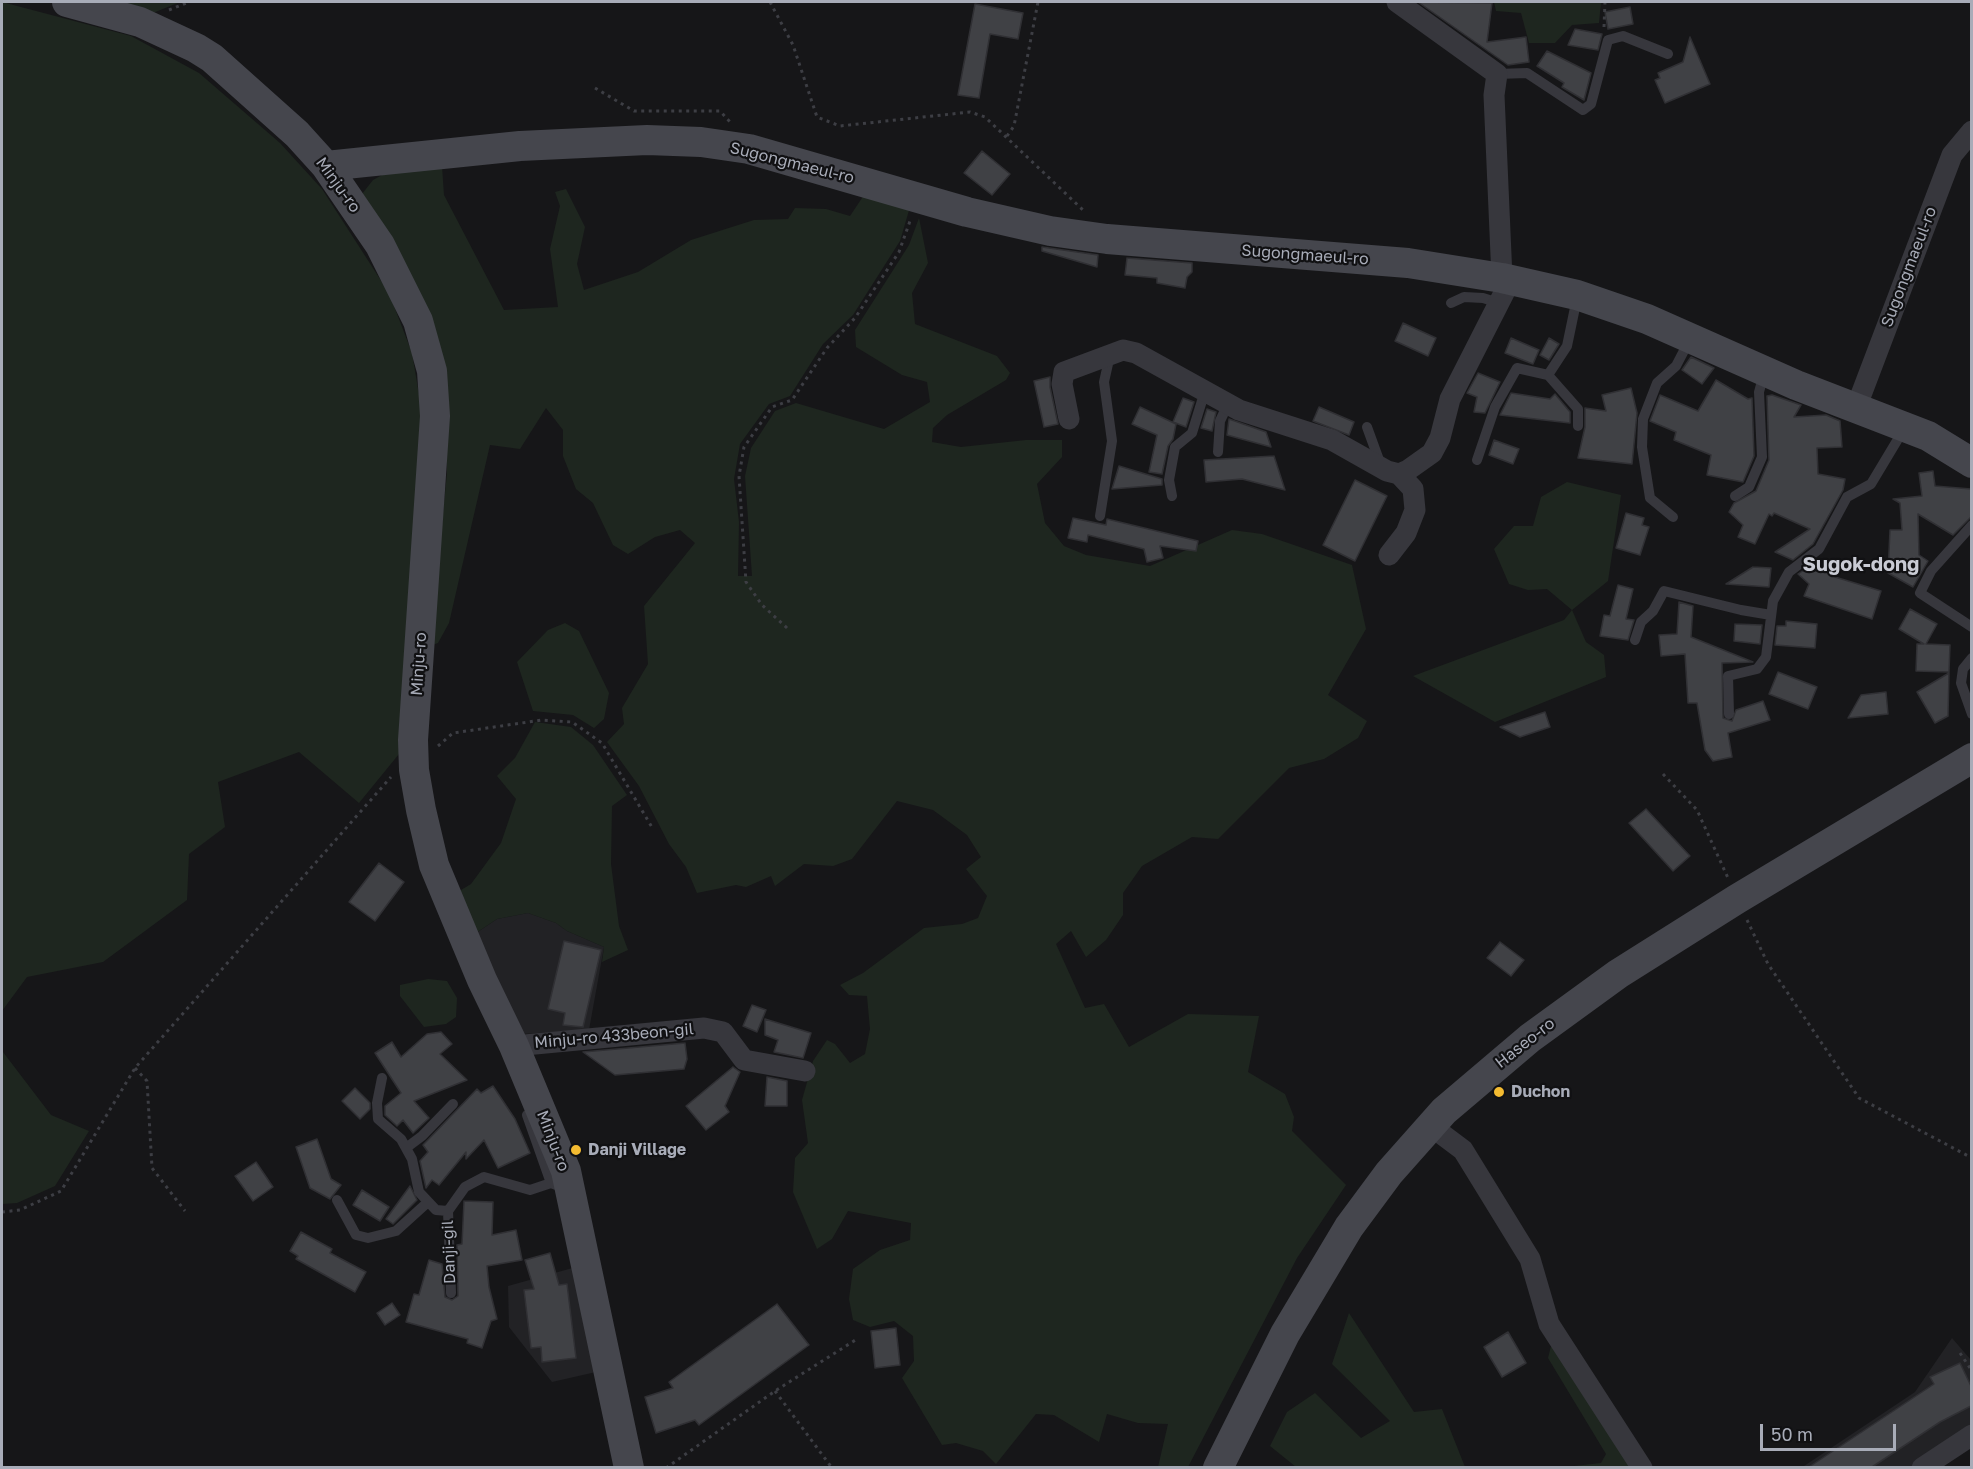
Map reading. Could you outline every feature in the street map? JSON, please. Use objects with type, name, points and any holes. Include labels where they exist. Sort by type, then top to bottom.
[{"type":"street","name":"Minju-ro","points":[[67,2],[140,22],[212,58],[297,134],[326,166],[380,245],[418,321],[432,371],[433,465],[413,758],[421,810],[434,865],[482,980],[514,1046],[561,1155],[561,1186],[629,1467]]},
{"type":"street","points":[[1397,2],[1497,74],[1494,95],[1501,291],[1450,399],[1440,438],[1432,453],[1399,474]]},
{"type":"street","name":"Sugongmaeul-ro","points":[[1856,408],[1952,155],[1971,131]]},
{"type":"street","name":"Sugongmaeul-ro","points":[[326,166],[520,146],[647,140],[701,142],[749,149],[919,196],[967,212],[1039,228],[1107,238],[1408,262],[1501,291],[1577,295],[1647,319],[1765,371],[1906,426],[1952,449],[1971,463]]},
{"type":"street","points":[[1069,419],[1062,384],[1064,372],[1123,350],[1136,353],[1228,404],[1332,440],[1377,465],[1399,474],[1413,489],[1415,510],[1406,533],[1389,555]]},
{"type":"street","name":"Haseo-ro","points":[[1218,1467],[1285,1334],[1349,1227],[1389,1173],[1431,1126],[1482,1078],[1530,1038],[1618,974],[1737,899],[1971,758]]},
{"type":"street","name":"Minju-ro 433beon-gil","points":[[514,1046],[704,1028],[723,1032],[744,1060],[805,1071]]},
{"type":"street","points":[[1431,1126],[1463,1150],[1530,1258],[1549,1324],[1642,1467]]},
{"type":"street","points":[[1922,1467],[1971,1435]]},
{"type":"lane","points":[[1497,74],[1527,73],[1583,110],[1591,104],[1608,40],[1623,36],[1668,54]]},
{"type":"lane","points":[[1451,303],[1464,297],[1483,298],[1501,291]]},
{"type":"lane","points":[[1548,375],[1567,346],[1577,295]]},
{"type":"lane","points":[[1673,517],[1650,498],[1642,447],[1643,419],[1657,383],[1676,366],[1691,339]]},
{"type":"lane","points":[[1100,516],[1112,441],[1104,382],[1110,354]]},
{"type":"lane","points":[[1477,460],[1495,407],[1517,368],[1548,375],[1578,409],[1578,426]]},
{"type":"lane","points":[[1735,495],[1749,487],[1762,457],[1759,392],[1765,371]]},
{"type":"lane","points":[[1172,496],[1169,480],[1175,447],[1192,433],[1204,391]]},
{"type":"lane","points":[[1218,452],[1220,421],[1228,404]]},
{"type":"lane","points":[[1729,714],[1728,676],[1757,669],[1766,657],[1773,601],[1789,572],[1819,549],[1847,497],[1870,484],[1906,426]]},
{"type":"lane","points":[[1367,427],[1379,460],[1377,465]]},
{"type":"lane","points":[[1971,525],[1931,571],[1920,593],[1971,627]]},
{"type":"lane","points":[[1635,640],[1641,622],[1653,611],[1664,591],[1771,615]]},
{"type":"lane","points":[[1971,658],[1963,669],[1961,683],[1971,714]]},
{"type":"lane","name":"Danji-gil","points":[[382,1078],[377,1103],[378,1119],[401,1139],[412,1159],[419,1192],[436,1210],[448,1211]]},
{"type":"lane","points":[[406,1148],[422,1136],[453,1104]]},
{"type":"lane","name":"Danji-gil","points":[[451,1293],[448,1211],[465,1187],[484,1177],[530,1190],[561,1186]]},
{"type":"lane","name":"Danji-gil","points":[[337,1200],[356,1235],[368,1238],[396,1231],[428,1202]]},
{"type":"path","points":[[770,2],[793,45],[817,117],[840,126],[970,112],[985,117],[1008,136],[1099,226],[1107,238]]},
{"type":"path","points":[[1008,136],[1014,126],[1038,2]]},
{"type":"path","points":[[1605,2],[1603,22],[1608,40]]},
{"type":"path","points":[[596,88],[634,111],[720,111],[741,134],[749,149]]},
{"type":"path","points":[[787,628],[762,605],[746,582],[739,476],[744,447],[772,407],[792,400],[827,348],[855,318],[899,252],[919,196]]},
{"type":"path","points":[[2,1212],[20,1210],[61,1191],[135,1068],[385,782],[413,758],[429,755],[453,733],[542,720],[572,722],[602,743],[653,829]]},
{"type":"path","points":[[1663,774],[1697,810],[1768,964],[1859,1098],[1971,1158]]},
{"type":"path","points":[[135,1068],[147,1081],[152,1168],[185,1211]]},
{"type":"path","points":[[666,1467],[775,1391],[857,1339]]},
{"type":"path","points":[[1960,1353],[1971,1371]]},
{"type":"path","points":[[775,1391],[832,1467]]},
{"type":"shaded area","points":[[2,2],[131,36],[199,73],[280,143],[322,189],[389,293],[412,353],[423,418],[399,754],[359,803],[299,752],[218,782],[225,827],[189,854],[187,900],[103,962],[27,977],[2,1011]]},
{"type":"shaded area","points":[[103,2],[180,2],[148,15]]},
{"type":"shaded area","points":[[1494,2],[1601,2],[1599,23],[1572,25],[1555,43],[1529,43],[1521,13],[1496,11]]},
{"type":"shaded area","points":[[442,166],[444,195],[504,310],[558,307],[550,249],[560,206],[555,192],[566,189],[585,227],[577,264],[584,290],[638,272],[691,240],[754,220],[788,219],[795,208],[826,209],[850,216],[864,195],[910,207],[900,241],[853,315],[823,344],[790,396],[769,404],[740,444],[734,479],[739,522],[738,576],[752,576],[745,476],[751,448],[775,411],[796,403],[884,429],[930,402],[927,382],[902,375],[856,347],[855,330],[909,245],[919,218],[928,263],[912,293],[915,324],[997,356],[1010,373],[1006,380],[947,415],[933,428],[932,442],[961,447],[1026,440],[1062,440],[1062,457],[1037,484],[1045,523],[1064,546],[1086,555],[1150,566],[1232,530],[1262,534],[1352,565],[1366,629],[1328,695],[1367,721],[1358,738],[1324,759],[1289,768],[1218,839],[1192,837],[1142,866],[1123,893],[1123,915],[1106,940],[1086,957],[1071,931],[1056,944],[1085,1008],[1104,1004],[1129,1047],[1188,1014],[1259,1016],[1248,1072],[1285,1094],[1294,1117],[1292,1131],[1346,1185],[1297,1258],[1188,1467],[1158,1467],[1168,1424],[1138,1423],[1107,1414],[1099,1442],[1054,1415],[1036,1414],[996,1464],[983,1451],[956,1443],[942,1445],[902,1378],[914,1361],[913,1336],[894,1321],[870,1327],[853,1320],[849,1299],[853,1269],[880,1250],[910,1240],[911,1223],[848,1211],[832,1239],[817,1249],[793,1192],[795,1158],[808,1143],[802,1100],[813,1061],[827,1040],[835,1044],[850,1063],[865,1054],[870,1029],[867,996],[849,995],[840,985],[863,973],[924,928],[962,924],[978,918],[987,896],[966,869],[981,857],[967,835],[933,810],[897,801],[852,859],[833,866],[804,864],[775,886],[771,876],[746,887],[736,885],[697,893],[686,867],[669,844],[639,786],[607,742],[624,724],[622,708],[648,664],[644,606],[695,543],[680,530],[655,537],[628,554],[613,545],[593,503],[576,489],[563,456],[563,430],[546,408],[520,449],[490,445],[449,623],[438,643],[430,646],[447,473],[445,374],[362,194],[373,180],[393,169]]},
{"type":"shaded area","points":[[1567,482],[1621,495],[1608,581],[1572,610],[1547,589],[1528,590],[1509,584],[1494,549],[1514,526],[1533,526],[1541,497]]},
{"type":"shaded area","points":[[1572,610],[1586,642],[1604,655],[1606,677],[1495,722],[1413,676],[1564,620]]},
{"type":"shaded area","points":[[565,623],[579,631],[609,693],[604,719],[594,728],[573,715],[533,711],[517,662],[548,630]]},
{"type":"shaded area","points":[[535,722],[571,727],[593,745],[627,795],[612,806],[611,864],[619,926],[628,950],[602,962],[604,947],[567,931],[556,923],[528,913],[497,919],[476,933],[456,893],[471,884],[501,843],[516,799],[497,776],[515,758]]},
{"type":"shaded area","points":[[528,913],[556,923],[567,931],[604,947],[589,1030],[521,1034],[476,933],[497,919]]},
{"type":"shaded area","points":[[428,979],[447,981],[457,998],[456,1017],[446,1024],[424,1027],[400,996],[400,985]]},
{"type":"shaded area","points":[[2,1045],[3,1052],[51,1115],[89,1131],[55,1186],[17,1203],[2,1204]]},
{"type":"shaded area","points":[[576,1267],[596,1372],[552,1382],[509,1327],[508,1286]]},
{"type":"shaded area","points":[[1349,1313],[1414,1412],[1442,1409],[1465,1467],[1296,1467],[1270,1446],[1287,1412],[1315,1393],[1361,1438],[1390,1421],[1332,1364]]},
{"type":"shaded area","points":[[1952,1338],[1971,1360],[1971,1430],[1914,1467],[1801,1468],[1915,1392]]},
{"type":"shaded area","points":[[1552,1342],[1631,1467],[1565,1467],[1601,1463],[1606,1454],[1548,1358]]},
{"type":"building","points":[[1418,2],[1492,3],[1487,42],[1526,37],[1529,62],[1508,65]]},
{"type":"building","points":[[975,4],[1023,13],[1018,39],[990,34],[979,98],[958,95]]},
{"type":"building","points":[[1630,7],[1633,24],[1608,29],[1605,12]]},
{"type":"building","points":[[1575,29],[1602,34],[1598,50],[1568,45]]},
{"type":"building","points":[[1690,37],[1710,84],[1665,103],[1655,80],[1660,78],[1658,73],[1683,62]]},
{"type":"building","points":[[1547,51],[1591,73],[1584,100],[1562,87],[1564,83],[1537,66]]},
{"type":"building","points":[[982,151],[1010,174],[992,195],[964,173]]},
{"type":"building","points":[[1042,247],[1098,255],[1097,267],[1042,251]]},
{"type":"building","points":[[1127,258],[1192,263],[1192,272],[1187,277],[1185,288],[1157,283],[1157,278],[1125,275]]},
{"type":"building","points":[[1403,323],[1436,338],[1428,356],[1395,341]]},
{"type":"building","points":[[1511,338],[1539,350],[1533,364],[1505,353]]},
{"type":"building","points":[[1549,338],[1559,344],[1549,360],[1540,355]]},
{"type":"building","points":[[1691,357],[1714,368],[1702,384],[1682,370]]},
{"type":"building","points":[[1478,373],[1500,382],[1485,413],[1474,412],[1477,397],[1467,393]]},
{"type":"building","points":[[1050,377],[1058,424],[1044,427],[1034,381]]},
{"type":"building","points":[[1716,380],[1748,399],[1752,398],[1754,456],[1743,482],[1707,475],[1711,455],[1674,440],[1676,432],[1650,421],[1660,395],[1698,411]]},
{"type":"building","points":[[1631,388],[1637,413],[1632,464],[1578,458],[1585,427],[1585,408],[1606,411],[1602,395]]},
{"type":"building","points":[[1511,393],[1550,399],[1555,394],[1570,412],[1570,423],[1500,415]]},
{"type":"building","points":[[1772,395],[1801,405],[1794,417],[1826,415],[1840,421],[1842,447],[1817,448],[1818,474],[1845,479],[1843,490],[1813,544],[1793,560],[1775,552],[1810,529],[1774,513],[1772,516],[1769,514],[1755,544],[1738,537],[1743,525],[1729,512],[1734,503],[1756,491],[1769,460],[1767,396]]},
{"type":"building","points":[[1183,398],[1194,402],[1186,427],[1173,422]]},
{"type":"building","points":[[1140,407],[1176,424],[1162,474],[1149,472],[1157,435],[1132,424]]},
{"type":"building","points":[[1319,407],[1354,422],[1349,435],[1313,421]]},
{"type":"building","points":[[1207,409],[1216,412],[1212,431],[1201,428]]},
{"type":"building","points":[[1229,419],[1266,432],[1271,447],[1227,435]]},
{"type":"building","points":[[1494,440],[1519,449],[1513,464],[1489,455]]},
{"type":"building","points":[[1274,456],[1285,490],[1242,479],[1206,482],[1204,460]]},
{"type":"building","points":[[1119,466],[1162,479],[1162,485],[1112,489]]},
{"type":"building","points":[[1933,471],[1935,486],[1971,489],[1971,517],[1953,535],[1918,514],[1919,555],[1928,561],[1913,587],[1888,573],[1890,530],[1902,530],[1900,503],[1893,499],[1922,496],[1919,473]]},
{"type":"building","points":[[1355,480],[1387,496],[1355,561],[1323,545]]},
{"type":"building","points":[[1626,513],[1644,518],[1642,525],[1649,527],[1640,555],[1616,548]]},
{"type":"building","points":[[1073,518],[1106,525],[1107,519],[1198,541],[1196,551],[1160,546],[1163,558],[1147,562],[1144,549],[1088,535],[1087,542],[1068,538]]},
{"type":"building","points":[[1753,567],[1771,568],[1769,587],[1726,584]]},
{"type":"building","points":[[1804,570],[1837,573],[1835,577],[1881,591],[1872,619],[1804,596],[1809,584],[1798,574]]},
{"type":"building","points":[[1618,585],[1633,589],[1626,619],[1634,620],[1628,640],[1600,636],[1604,615],[1610,616]]},
{"type":"building","points":[[1679,602],[1693,606],[1691,637],[1753,662],[1722,663],[1723,718],[1732,721],[1736,710],[1763,701],[1770,720],[1728,733],[1732,757],[1713,761],[1705,750],[1697,703],[1688,703],[1685,654],[1661,656],[1659,635],[1677,634]]},
{"type":"building","points":[[1910,609],[1937,624],[1926,644],[1950,645],[1949,672],[1916,671],[1917,644],[1924,644],[1899,629]]},
{"type":"building","points":[[1786,621],[1817,624],[1815,648],[1775,645],[1777,626],[1786,626]]},
{"type":"building","points":[[1735,624],[1762,625],[1760,644],[1734,641]]},
{"type":"building","points":[[1778,672],[1817,687],[1808,709],[1769,694]]},
{"type":"building","points":[[1949,673],[1948,716],[1935,723],[1917,692]]},
{"type":"building","points":[[1886,692],[1888,714],[1848,718],[1861,695]]},
{"type":"building","points":[[1545,712],[1550,727],[1520,737],[1500,727]]},
{"type":"building","points":[[1646,809],[1690,856],[1673,871],[1629,823]]},
{"type":"building","points":[[379,863],[404,882],[375,921],[349,902]]},
{"type":"building","points":[[564,941],[601,950],[583,1027],[563,1025],[565,1013],[548,1009]]},
{"type":"building","points":[[1500,942],[1524,960],[1511,976],[1487,958]]},
{"type":"building","points":[[752,1005],[766,1010],[757,1032],[743,1026]]},
{"type":"building","points":[[765,1019],[811,1033],[803,1058],[774,1052],[778,1040],[765,1035]]},
{"type":"building","points":[[441,1032],[452,1044],[440,1054],[467,1080],[414,1101],[429,1118],[413,1133],[403,1120],[397,1126],[385,1115],[385,1106],[401,1093],[375,1053],[392,1042],[401,1057],[427,1034]]},
{"type":"building","points":[[685,1043],[687,1059],[684,1069],[615,1075],[583,1052]]},
{"type":"building","points":[[733,1067],[740,1072],[725,1106],[729,1112],[706,1130],[686,1106]]},
{"type":"building","points":[[767,1077],[787,1081],[787,1106],[765,1106]]},
{"type":"building","points":[[493,1086],[515,1119],[530,1153],[498,1168],[484,1140],[466,1159],[466,1152],[439,1185],[432,1180],[426,1188],[420,1161],[428,1152],[423,1145],[477,1089],[481,1093]]},
{"type":"building","points":[[355,1088],[370,1103],[370,1109],[360,1119],[342,1101]]},
{"type":"building","points":[[317,1139],[331,1179],[341,1185],[330,1199],[310,1188],[296,1147]]},
{"type":"building","points":[[256,1162],[273,1187],[253,1201],[235,1176]]},
{"type":"building","points":[[410,1186],[417,1200],[393,1224],[386,1219]]},
{"type":"building","points":[[362,1190],[389,1207],[380,1221],[353,1205]]},
{"type":"building","points":[[464,1201],[493,1202],[492,1235],[516,1230],[522,1260],[487,1266],[489,1287],[497,1319],[491,1321],[482,1348],[467,1343],[468,1339],[406,1322],[414,1294],[419,1295],[429,1260],[442,1264],[445,1297],[452,1300],[458,1296],[457,1245],[462,1244]]},
{"type":"building","points":[[301,1232],[332,1249],[330,1253],[366,1272],[355,1292],[296,1259],[298,1256],[290,1251]]},
{"type":"building","points":[[550,1253],[559,1285],[567,1284],[576,1358],[542,1362],[541,1347],[531,1348],[524,1290],[534,1289],[525,1260]]},
{"type":"building","points":[[392,1303],[400,1315],[385,1325],[377,1313]]},
{"type":"building","points":[[777,1304],[809,1345],[699,1425],[695,1420],[656,1433],[645,1397],[673,1388],[669,1382]]},
{"type":"building","points":[[896,1328],[900,1365],[875,1368],[871,1331]]},
{"type":"building","points":[[1508,1332],[1526,1363],[1502,1377],[1484,1347]]},
{"type":"building","points":[[1960,1363],[1971,1386],[1971,1406],[1940,1422],[1872,1467],[1809,1467],[1934,1384],[1930,1377]]},
{"type":"place","name":"Duchon","points":[[1499,1092]]},
{"type":"place","name":"Danji Village","points":[[576,1150]]},
{"type":"district","name":"Sugok-dong","points":[[1861,565]]}]
